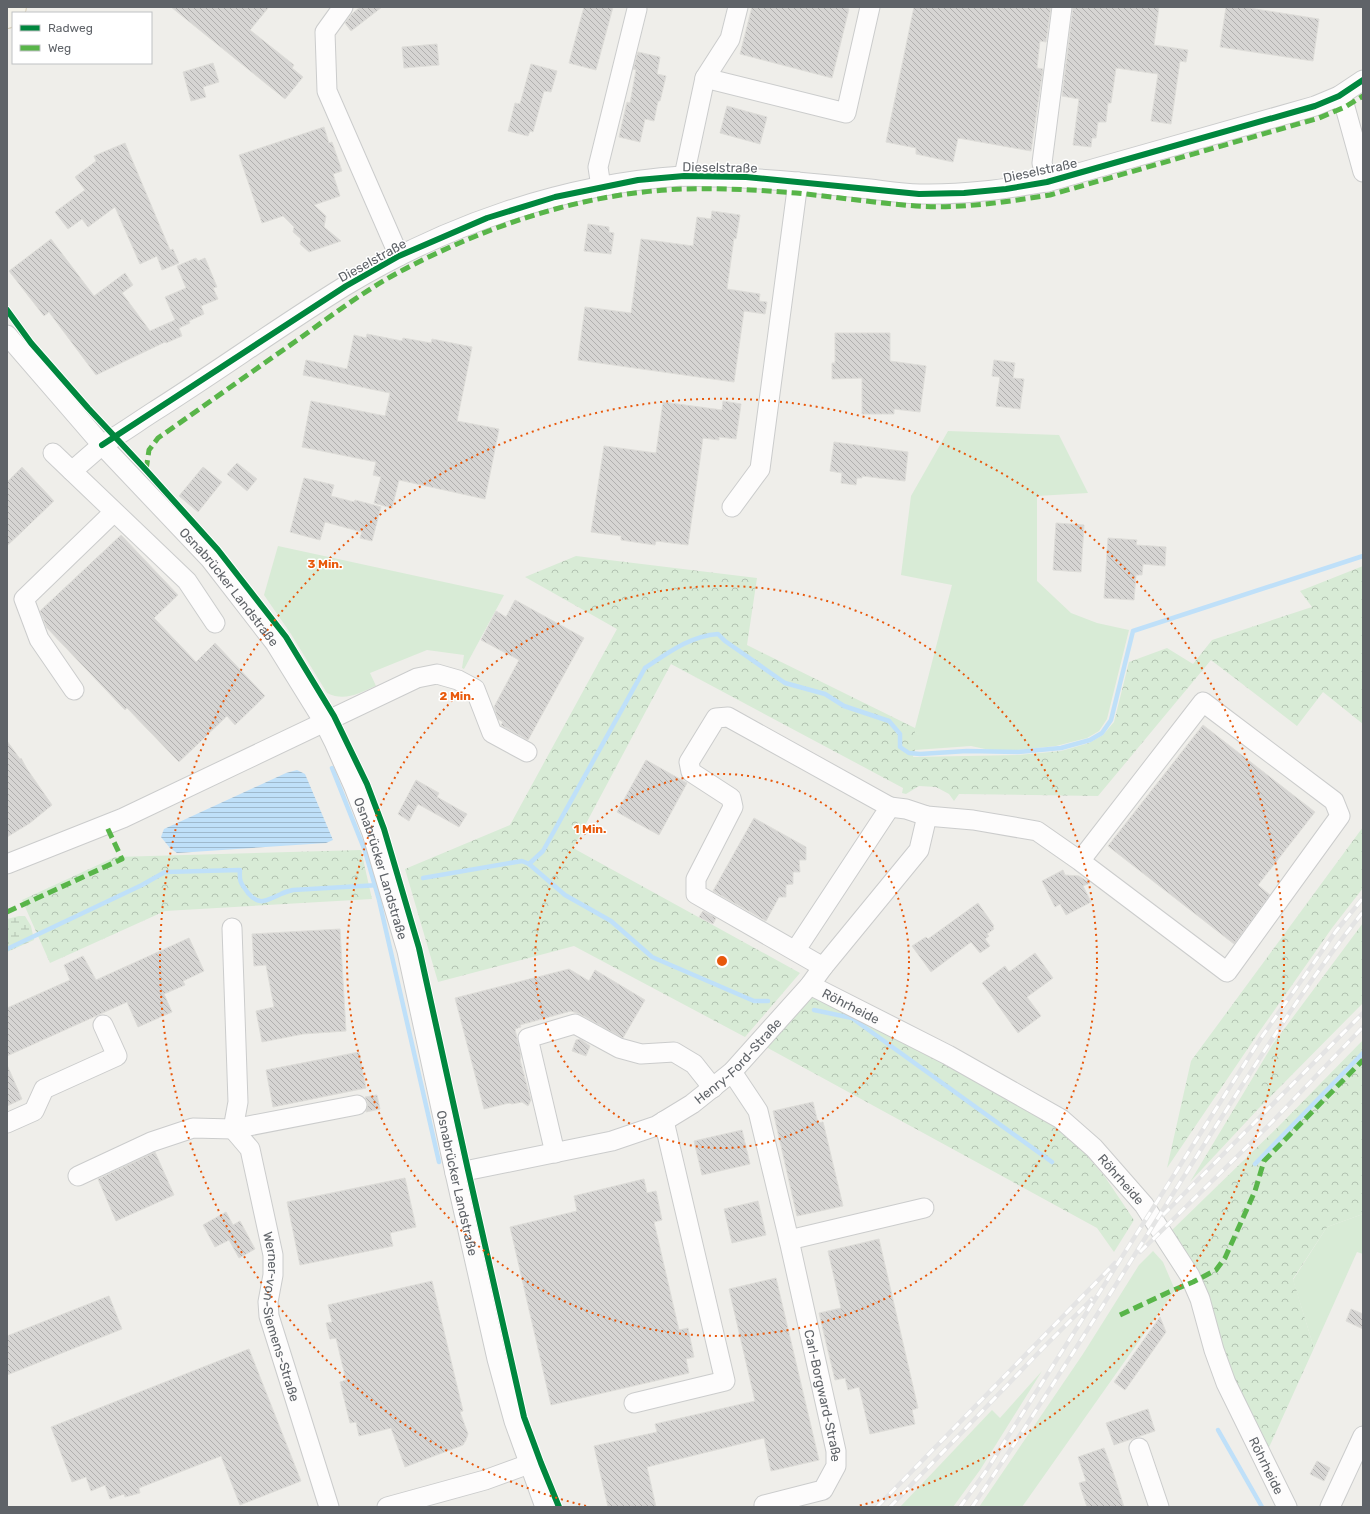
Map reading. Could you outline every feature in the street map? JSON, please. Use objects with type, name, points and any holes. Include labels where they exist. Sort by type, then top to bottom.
[{"type":"main road","points":[[7,17],[15,7]]},
{"type":"street","points":[[343,7],[325,32],[328,91],[399,256]]},
{"type":"street","points":[[684,176],[705,78],[730,39],[738,7]]},
{"type":"street","points":[[705,78],[846,113],[870,7]]},
{"type":"street","points":[[1047,182],[1042,163],[1062,7]]},
{"type":"street","points":[[601,187],[598,167],[637,9]]},
{"type":"street","name":"Dieselstraße","points":[[72,471],[102,445],[346,286],[399,256],[487,218],[554,197],[638,180],[684,176],[746,177],[919,194],[964,193],[999,190],[1047,182],[1315,106],[1339,96],[1363,80]]},
{"type":"street","points":[[1339,96],[1345,107],[1363,172]]},
{"type":"street","points":[[732,507],[760,468],[798,182]]},
{"type":"street","name":"Osnabrücker Landstraße","points":[[7,335],[102,445],[210,559],[275,643],[324,722],[354,787],[372,833],[407,950],[497,1359],[514,1421],[545,1507]]},
{"type":"street","points":[[53,453],[187,581],[215,623]]},
{"type":"street","points":[[74,690],[39,639],[24,599],[114,512]]},
{"type":"street","points":[[7,864],[122,818],[417,678],[437,674],[458,680],[475,689],[492,733],[527,752]]},
{"type":"street","points":[[823,967],[696,894],[696,879],[733,807],[731,798],[691,772],[689,762],[716,718],[728,717],[890,807],[906,809],[927,816],[973,820],[1037,831],[1080,861],[1227,972],[1340,816],[1334,801],[1203,702],[1080,861]]},
{"type":"street","points":[[795,951],[890,807]]},
{"type":"street","name":"Henry-Ford-Straße","points":[[455,1173],[612,1141],[656,1126],[692,1104],[732,1072],[810,985],[919,850],[927,816]]},
{"type":"street","points":[[232,928],[238,1102],[233,1129]]},
{"type":"street","name":"Röhrheide","points":[[810,985],[948,1055],[1061,1119],[1094,1148],[1144,1205],[1190,1276],[1200,1299],[1214,1350],[1226,1383],[1287,1507]]},
{"type":"street","points":[[555,1153],[528,1038],[575,1024],[619,1048],[641,1054],[674,1052],[694,1064],[713,1088]]},
{"type":"street","points":[[7,1123],[34,1111],[44,1089],[117,1056],[103,1025]]},
{"type":"street","name":"Carl-Borgward-Straße","points":[[732,1072],[758,1111],[789,1240],[836,1451],[836,1466],[822,1490],[764,1505]]},
{"type":"street","points":[[78,1176],[150,1142],[193,1128],[233,1129],[357,1105]]},
{"type":"street","points":[[634,1403],[724,1382],[664,1121]]},
{"type":"street","name":"Werner-von-Siemens-Straße","points":[[233,1129],[250,1149],[273,1255],[273,1275],[268,1302],[269,1316],[329,1507]]},
{"type":"street","points":[[789,1240],[924,1208]]},
{"type":"street","points":[[1330,1507],[1363,1436]]},
{"type":"street","points":[[1139,1448],[1159,1507]]},
{"type":"street","points":[[387,1507],[485,1480],[529,1464]]},
{"type":"green space","points":[[948,431],[1059,435],[1088,493],[1037,496],[1037,581],[1071,613],[1097,623],[1129,630],[1107,719],[1099,731],[1087,738],[1056,746],[1018,750],[990,750],[971,746],[915,750],[915,728],[952,585],[901,575],[911,496]]},
{"type":"green space","points":[[278,546],[504,595],[464,669],[462,668],[464,655],[427,650],[370,673],[376,686],[352,696],[334,696],[327,693],[291,634],[264,595]]},
{"type":"green space","points":[[576,556],[757,578],[747,645],[915,728],[915,750],[913,757],[1018,755],[1061,751],[1089,743],[1103,735],[1114,722],[1129,662],[1167,648],[1193,664],[1212,640],[1312,607],[1300,591],[1363,566],[1363,724],[1323,692],[1297,726],[1211,660],[1098,796],[959,794],[954,801],[949,794],[936,787],[919,786],[906,794],[902,793],[903,788],[671,664],[573,848],[800,973],[745,1037],[574,946],[438,982],[405,869],[510,825],[617,629],[525,577]]},
{"type":"green space","points":[[1363,827],[1363,888],[1332,928],[1257,1035],[1167,1168],[1191,1061]]},
{"type":"green space","points":[[361,850],[372,899],[165,911],[50,963],[22,900],[115,857]]},
{"type":"green space","points":[[25,916],[31,926],[34,940],[7,952],[7,919]]},
{"type":"green space","points":[[1363,923],[1363,1003],[1259,1108],[1190,1182],[1273,1044]]},
{"type":"green space","points":[[815,992],[1063,1127],[1105,1177],[1134,1220],[1114,1252],[1097,1228],[766,1047]]},
{"type":"green space","points":[[1363,1040],[1363,1214],[1327,1227],[1293,1279],[1314,1348],[1266,1454],[1171,1231],[1278,1127]]},
{"type":"green space","points":[[1363,1214],[1363,1254],[1357,1252],[1314,1348],[1293,1280],[1327,1227]]},
{"type":"green space","points":[[1153,1251],[1163,1262],[1175,1290],[1022,1507],[979,1507],[1083,1354],[1139,1265]]},
{"type":"green space","points":[[1042,1371],[980,1470],[953,1507],[900,1507],[992,1410],[1000,1418]]},
{"type":"water","points":[[297,770],[305,774],[333,840],[326,843],[177,853],[170,848],[161,837],[164,829],[286,773]]},
{"type":"building","points":[[171,7],[269,7],[250,30],[294,65],[292,68],[303,77],[285,99]]},
{"type":"building","points":[[360,7],[382,7],[351,31],[345,23]]},
{"type":"building","points":[[584,7],[613,7],[596,70],[569,63]]},
{"type":"building","points":[[752,7],[842,7],[849,9],[832,78],[740,54]]},
{"type":"building","points":[[914,7],[1051,7],[1046,42],[1040,41],[1037,68],[1043,69],[1031,151],[958,138],[953,162],[916,154],[916,148],[886,142]]},
{"type":"building","points":[[1073,7],[1159,7],[1154,45],[1188,50],[1186,62],[1180,61],[1171,124],[1151,121],[1158,74],[1116,68],[1111,103],[1108,103],[1106,122],[1098,122],[1096,138],[1092,138],[1091,147],[1073,145],[1079,99],[1062,96]]},
{"type":"building","points":[[1226,7],[1243,7],[1319,19],[1313,61],[1220,47]]},
{"type":"building","points":[[437,44],[439,65],[404,68],[402,47]]},
{"type":"building","points":[[638,52],[660,57],[657,74],[666,76],[660,101],[658,101],[654,121],[645,119],[640,142],[619,137],[627,102],[630,103],[636,70],[633,69]]},
{"type":"building","points":[[213,63],[219,82],[203,87],[206,97],[191,101],[183,72]]},
{"type":"building","points":[[531,64],[557,71],[551,92],[544,91],[533,132],[530,131],[528,136],[508,131],[515,103],[520,104]]},
{"type":"building","points":[[727,106],[767,117],[760,144],[720,133]]},
{"type":"building","points":[[324,127],[329,143],[332,142],[342,171],[333,174],[340,196],[314,205],[326,216],[324,227],[341,241],[309,252],[300,244],[301,239],[293,232],[294,227],[283,216],[262,223],[239,155]]},
{"type":"building","points":[[125,143],[170,250],[173,249],[179,263],[162,270],[157,256],[140,264],[115,207],[88,227],[82,219],[68,229],[55,212],[85,190],[75,177],[96,161],[94,156]]},
{"type":"building","points":[[712,211],[740,215],[736,239],[734,238],[727,289],[760,294],[759,301],[767,302],[765,314],[744,311],[734,382],[578,360],[585,307],[631,313],[641,239],[693,246],[697,217],[711,219]]},
{"type":"building","points":[[588,224],[609,227],[609,232],[614,233],[611,254],[584,251]]},
{"type":"building","points":[[51,239],[94,296],[125,273],[133,285],[122,293],[150,331],[175,320],[165,297],[186,288],[177,266],[196,258],[198,261],[205,258],[217,287],[213,288],[218,299],[201,306],[204,314],[189,321],[190,323],[179,328],[182,336],[166,343],[165,342],[96,375],[49,312],[44,316],[9,271]]},
{"type":"building","points":[[835,333],[890,333],[890,361],[926,366],[920,412],[894,409],[894,414],[862,414],[862,378],[832,379],[832,363],[835,363]]},
{"type":"building","points":[[367,334],[402,341],[403,338],[431,343],[432,339],[472,347],[457,421],[499,429],[485,499],[399,480],[392,508],[374,503],[381,477],[373,475],[376,462],[302,447],[311,401],[385,416],[390,393],[303,375],[306,360],[347,369],[354,335],[366,338]]},
{"type":"building","points":[[994,360],[1015,363],[1013,378],[1024,379],[1020,409],[996,406],[1000,377],[992,376]]},
{"type":"building","points":[[723,401],[741,404],[736,439],[719,437],[719,440],[703,438],[688,545],[656,541],[655,545],[621,540],[621,536],[591,532],[604,446],[656,453],[663,402],[722,410]]},
{"type":"building","points":[[834,442],[908,452],[905,481],[862,476],[862,478],[857,478],[856,485],[841,483],[842,473],[830,471]]},
{"type":"building","points":[[237,463],[257,479],[247,491],[227,474]]},
{"type":"building","points":[[22,467],[54,501],[7,546],[7,482]]},
{"type":"building","points":[[203,467],[222,482],[198,512],[179,496]]},
{"type":"building","points":[[304,478],[334,485],[331,496],[354,502],[355,500],[381,507],[372,541],[360,538],[362,532],[325,522],[320,540],[290,532]]},
{"type":"building","points":[[1056,523],[1084,525],[1081,572],[1053,570]]},
{"type":"building","points":[[121,535],[178,595],[154,618],[196,662],[215,643],[265,696],[235,725],[227,716],[179,762],[127,708],[125,710],[47,628],[40,611]]},
{"type":"building","points":[[1108,538],[1137,540],[1136,545],[1166,547],[1165,566],[1143,564],[1142,575],[1136,575],[1134,600],[1104,598]]},
{"type":"building","points":[[515,600],[584,638],[528,740],[501,725],[503,722],[498,719],[494,707],[519,660],[481,640],[496,611],[506,617]]},
{"type":"building","points":[[1203,725],[1315,812],[1258,885],[1270,895],[1234,944],[1108,846]]},
{"type":"building","points":[[7,741],[20,759],[21,758],[52,805],[30,823],[7,837]]},
{"type":"building","points":[[646,760],[687,783],[659,835],[617,812]]},
{"type":"building","points":[[416,780],[439,793],[437,797],[467,814],[459,827],[418,804],[409,821],[398,814]]},
{"type":"building","points":[[754,818],[806,847],[806,860],[799,860],[800,872],[793,872],[793,884],[786,885],[786,897],[779,897],[766,921],[713,891]]},
{"type":"building","points":[[1063,870],[1065,875],[1079,876],[1090,883],[1083,886],[1091,902],[1066,915],[1060,904],[1055,907],[1042,881]]},
{"type":"building","points":[[978,903],[994,926],[994,929],[987,934],[989,936],[985,939],[990,946],[980,953],[971,942],[931,972],[912,946],[926,937],[928,939]]},
{"type":"building","points":[[703,911],[716,918],[713,924],[699,917]]},
{"type":"building","points":[[340,929],[346,1031],[303,1034],[262,1042],[256,1011],[274,1007],[266,965],[254,966],[252,934]]},
{"type":"building","points":[[189,938],[204,971],[183,981],[185,985],[164,994],[172,1012],[138,1027],[127,1002],[7,1056],[7,1008],[70,980],[64,965],[83,956],[96,980]]},
{"type":"building","points":[[1035,953],[1053,978],[1027,997],[1041,1016],[1018,1033],[982,983],[1005,966],[1009,972]]},
{"type":"building","points":[[569,969],[589,981],[595,970],[645,1000],[623,1038],[580,1014],[571,1011],[520,1025],[521,1027],[515,1029],[521,1057],[520,1060],[531,1100],[528,1106],[522,1102],[512,1104],[509,1103],[484,1109],[455,998]]},
{"type":"building","points":[[580,1039],[590,1046],[586,1056],[572,1051],[576,1040]]},
{"type":"building","points":[[359,1052],[366,1088],[273,1107],[266,1070]]},
{"type":"building","points":[[7,1065],[22,1099],[7,1106]]},
{"type":"building","points":[[377,1095],[380,1109],[366,1112],[368,1103],[365,1097]]},
{"type":"building","points":[[813,1102],[818,1123],[823,1122],[843,1206],[797,1216],[773,1111]]},
{"type":"building","points":[[742,1130],[750,1164],[702,1175],[694,1141]]},
{"type":"building","points":[[155,1152],[174,1195],[116,1221],[98,1179]]},
{"type":"building","points":[[405,1178],[416,1227],[390,1233],[393,1246],[300,1265],[287,1202]]},
{"type":"building","points":[[644,1179],[647,1193],[656,1191],[662,1220],[654,1222],[679,1330],[688,1328],[694,1357],[686,1359],[689,1373],[551,1405],[510,1227],[577,1211],[574,1196]]},
{"type":"building","points":[[758,1201],[766,1235],[732,1243],[724,1209]]},
{"type":"building","points":[[226,1212],[233,1225],[240,1221],[255,1249],[239,1258],[229,1240],[215,1247],[203,1225]]},
{"type":"building","points":[[879,1239],[918,1408],[912,1410],[915,1424],[870,1434],[859,1387],[848,1390],[845,1378],[835,1380],[819,1313],[841,1308],[828,1251]]},
{"type":"building","points":[[776,1278],[819,1460],[771,1471],[764,1438],[647,1467],[656,1507],[608,1507],[594,1446],[657,1432],[655,1424],[755,1401],[729,1289]]},
{"type":"building","points":[[432,1281],[463,1411],[460,1412],[468,1434],[463,1445],[405,1467],[391,1428],[359,1436],[356,1422],[350,1423],[340,1382],[346,1380],[336,1338],[330,1339],[326,1323],[332,1322],[328,1305]]},
{"type":"building","points":[[109,1296],[122,1329],[7,1375],[7,1336]]},
{"type":"building","points":[[1351,1309],[1363,1314],[1363,1329],[1346,1321]]},
{"type":"building","points":[[1160,1317],[1166,1332],[1125,1390],[1114,1382]]},
{"type":"building","points":[[249,1349],[301,1481],[240,1505],[221,1456],[139,1488],[140,1493],[125,1497],[124,1494],[110,1499],[105,1485],[91,1491],[86,1477],[72,1482],[51,1427]]},
{"type":"building","points":[[1148,1409],[1155,1431],[1114,1445],[1106,1423]]},
{"type":"building","points":[[1104,1448],[1124,1507],[1087,1507],[1079,1483],[1086,1481],[1078,1457]]},
{"type":"building","points":[[1317,1461],[1330,1468],[1324,1481],[1310,1474]]},
{"type":"waterway","points":[[529,864],[543,851],[645,668],[680,646],[698,638],[718,634],[725,641],[785,683],[825,694],[844,706],[889,721],[900,734],[900,747],[909,753],[920,754],[967,751],[1018,752],[1061,748],[1090,740],[1102,733],[1111,720],[1133,631],[1363,556]]},
{"type":"waterway","points":[[332,768],[365,851],[379,900],[439,1162]]},
{"type":"waterway","points":[[423,878],[522,861],[529,864],[565,895],[611,921],[652,957],[754,1001],[768,1001]]},
{"type":"waterway","points":[[7,949],[142,885],[165,872],[240,870],[240,880],[244,887],[252,897],[260,901],[268,900],[293,890],[379,885]]},
{"type":"waterway","points":[[814,1010],[852,1018],[1052,1162]]},
{"type":"waterway","points":[[1255,1164],[1363,1053]]},
{"type":"waterway","points":[[1218,1430],[1262,1507]]},
{"type":"railway","points":[[960,1507],[986,1471],[1261,1038],[1336,931],[1363,898]]},
{"type":"railway","points":[[972,1507],[1037,1409],[1276,1034],[1309,984],[1363,912]]},
{"type":"railway","points":[[1163,1215],[1363,1013]]},
{"type":"railway","points":[[1140,1252],[1272,1122],[1363,1027]]},
{"type":"railway","points":[[877,1507],[1115,1263]]},
{"type":"railway","points":[[890,1507],[1092,1299]]},
{"type":"marked path","points":[[146,470],[149,450],[158,438],[363,294],[405,269],[438,253],[471,238],[540,213],[612,196],[648,191],[685,189],[727,189],[782,192],[933,207],[967,206],[1017,200],[1050,195],[1319,118],[1345,107],[1363,96]]},
{"type":"marked path","points":[[7,912],[122,859],[106,825]]},
{"type":"marked path","points":[[1120,1315],[1216,1270],[1225,1258],[1255,1191],[1264,1161],[1363,1060]]},
{"type":"cycle path","points":[[102,445],[346,286],[399,256],[487,218],[555,197],[638,180],[684,176],[746,177],[919,194],[964,193],[1006,189],[1047,182],[1315,106],[1339,96],[1363,80]]},
{"type":"cycle path","points":[[7,310],[31,343],[88,408],[218,550],[286,637],[334,716],[367,784],[384,829],[419,948],[524,1417],[559,1507]]}]
